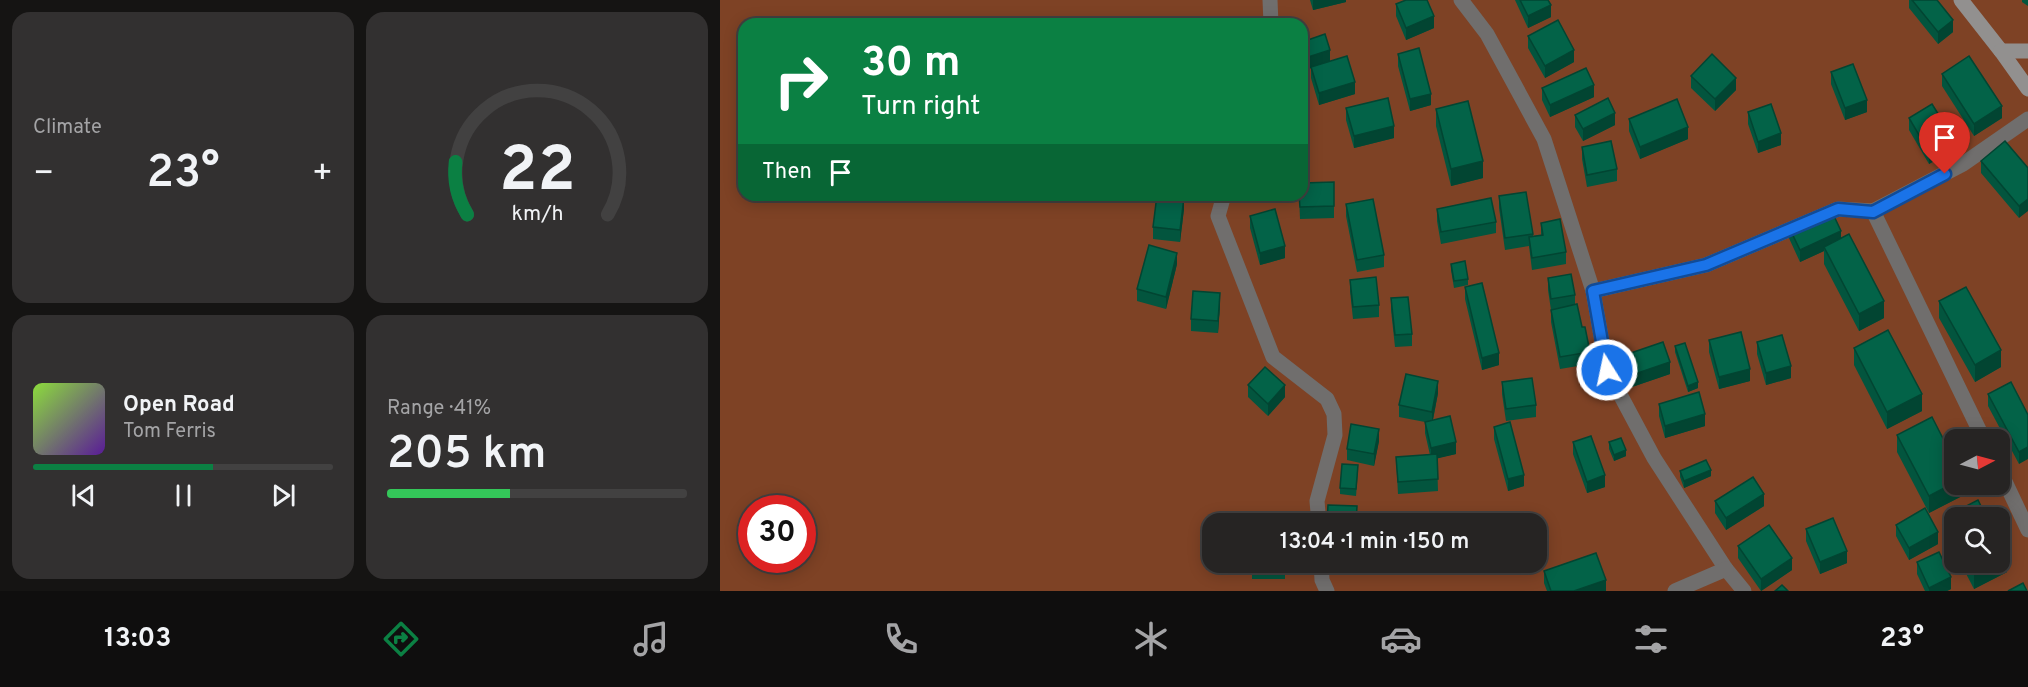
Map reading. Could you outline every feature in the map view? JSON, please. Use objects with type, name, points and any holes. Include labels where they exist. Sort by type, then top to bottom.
[{"type":"street","points":[[1270,0],[1271,18]]},
{"type":"street","points":[[1461,0],[1487,34],[1544,139],[1593,291],[1607,370],[1654,458],[1726,569],[1744,591]]},
{"type":"street","points":[[1961,0],[2028,90]]},
{"type":"street","points":[[2001,51],[2028,51]]},
{"type":"street","points":[[1593,291],[1706,265],[1838,209],[1873,212],[1963,164],[2028,119]]},
{"type":"street","points":[[1222,201],[1218,216],[1273,357],[1327,399],[1334,414],[1335,435],[1317,501],[1318,513]]},
{"type":"street","points":[[1873,212],[1979,429]]},
{"type":"street","points":[[2010,492],[2028,530]]},
{"type":"street","points":[[1675,591],[1726,569]]},
{"type":"street","points":[[1322,573],[1327,591]]},
{"type":"shaded area","points":[[720,0],[2028,0],[2028,591],[720,591]]},
{"type":"building","points":[[1406,0],[1427,0],[1434,16],[1406,28],[1396,4]]},
{"type":"building","points":[[1520,0],[1548,0],[1551,5],[1528,16]]},
{"type":"building","points":[[1912,0],[1937,0],[1953,20],[1938,32]]},
{"type":"building","points":[[1558,20],[1574,50],[1545,66],[1528,36]]},
{"type":"building","points":[[1325,34],[1330,50],[1308,57],[1308,40]]},
{"type":"building","points":[[1419,48],[1431,94],[1410,99],[1398,54]]},
{"type":"building","points":[[1712,54],[1736,78],[1715,99],[1691,76]]},
{"type":"building","points":[[1347,56],[1355,82],[1319,93],[1311,67]]},
{"type":"building","points":[[1969,56],[2002,106],[1974,124],[1942,74]]},
{"type":"building","points":[[1853,64],[1867,100],[1845,108],[1831,72]]},
{"type":"building","points":[[1586,68],[1594,85],[1550,105],[1542,88]]},
{"type":"building","points":[[1388,98],[1394,126],[1354,136],[1346,108]]},
{"type":"building","points":[[1608,98],[1615,113],[1583,129],[1575,115]]},
{"type":"building","points":[[1677,99],[1688,127],[1640,147],[1629,119]]},
{"type":"building","points":[[1468,101],[1483,161],[1451,169],[1436,109]]},
{"type":"building","points":[[1771,104],[1781,133],[1758,142],[1748,112]]},
{"type":"building","points":[[1932,104],[1953,138],[1929,152],[1909,118]]},
{"type":"building","points":[[1611,141],[1617,169],[1587,175],[1582,147]]},
{"type":"building","points":[[2005,141],[2028,168],[2028,199],[2019,206],[1981,161]]},
{"type":"building","points":[[1334,182],[1334,206],[1300,207],[1300,201],[1308,201],[1308,183]]},
{"type":"building","points":[[1526,192],[1533,234],[1505,238],[1499,196]]},
{"type":"building","points":[[1491,198],[1496,222],[1441,232],[1437,209]]},
{"type":"building","points":[[1373,199],[1384,255],[1357,260],[1346,204]]},
{"type":"building","points":[[1156,201],[1184,201],[1180,230],[1153,227]]},
{"type":"building","points":[[1275,209],[1285,246],[1260,253],[1250,216]]},
{"type":"building","points":[[1815,212],[1819,221],[1833,214],[1841,231],[1800,250],[1788,225]]},
{"type":"building","points":[[1560,219],[1566,252],[1532,258],[1529,237],[1543,235],[1541,223]]},
{"type":"building","points":[[1849,234],[1884,301],[1859,314],[1824,247]]},
{"type":"building","points":[[1149,245],[1177,253],[1166,297],[1137,289]]},
{"type":"building","points":[[1465,261],[1468,279],[1454,281],[1451,264]]},
{"type":"building","points":[[1571,274],[1575,295],[1551,299],[1548,278]]},
{"type":"building","points":[[1376,277],[1379,305],[1353,307],[1350,280]]},
{"type":"building","points":[[1482,283],[1499,353],[1482,358],[1465,287]]},
{"type":"building","points":[[1966,287],[2001,350],[1975,365],[1939,301]]},
{"type":"building","points":[[1193,291],[1220,293],[1218,321],[1191,319]]},
{"type":"building","points":[[1408,297],[1412,334],[1395,335],[1391,298]]},
{"type":"building","points":[[1577,304],[1590,352],[1560,357],[1551,310]]},
{"type":"building","points":[[1888,330],[1922,394],[1887,412],[1854,348]]},
{"type":"building","points":[[1741,332],[1750,369],[1719,377],[1709,340]]},
{"type":"building","points":[[1782,335],[1791,366],[1766,373],[1757,342]]},
{"type":"building","points":[[1663,342],[1670,362],[1629,376],[1622,356]]},
{"type":"building","points":[[1685,343],[1698,382],[1688,386],[1675,346]]},
{"type":"building","points":[[1265,367],[1285,385],[1268,404],[1248,385]]},
{"type":"building","points":[[1406,374],[1438,381],[1432,412],[1399,405]]},
{"type":"building","points":[[1532,378],[1536,405],[1506,409],[1502,382]]},
{"type":"building","points":[[2011,382],[2028,415],[2028,447],[2019,452],[2010,435],[2010,429],[2007,429],[1988,394]]},
{"type":"building","points":[[1699,392],[1705,414],[1665,426],[1659,404]]},
{"type":"building","points":[[1450,416],[1456,442],[1431,448],[1425,422]]},
{"type":"building","points":[[1932,417],[1944,440],[1944,488],[1929,496],[1897,435]]},
{"type":"building","points":[[1510,422],[1524,475],[1508,479],[1494,427]]},
{"type":"building","points":[[1351,424],[1379,429],[1374,454],[1347,449]]},
{"type":"building","points":[[1591,436],[1605,475],[1587,482],[1573,442]]},
{"type":"building","points":[[1621,438],[1626,450],[1614,455],[1609,442]]},
{"type":"building","points":[[1437,454],[1438,479],[1398,482],[1396,457]]},
{"type":"building","points":[[1706,460],[1711,470],[1684,481],[1680,471]]},
{"type":"building","points":[[1342,464],[1358,465],[1356,489],[1340,488]]},
{"type":"building","points":[[1753,477],[1764,494],[1726,518],[1715,501]]},
{"type":"building","points":[[1978,500],[1982,507],[1964,507]]},
{"type":"building","points":[[1328,505],[1357,506],[1357,513],[1328,513]]},
{"type":"building","points":[[1925,508],[1938,532],[1909,548],[1896,525]]},
{"type":"building","points":[[1833,518],[1847,551],[1820,562],[1806,529]]},
{"type":"building","points":[[1769,525],[1792,558],[1761,579],[1738,546]]},
{"type":"building","points":[[1939,552],[1944,562],[1944,573],[1949,573],[1951,577],[1929,588],[1917,562]]},
{"type":"building","points":[[1596,553],[1606,580],[1574,591],[1551,591],[1545,573],[1547,573],[1547,570]]},
{"type":"building","points":[[2023,583],[2027,591],[2008,591]]},
{"type":"building","points":[[1782,585],[1788,591],[1775,591]]},
{"type":"route","points":[[1607,370],[1593,291],[1706,265],[1838,209],[1873,212],[1945,174]]}]
